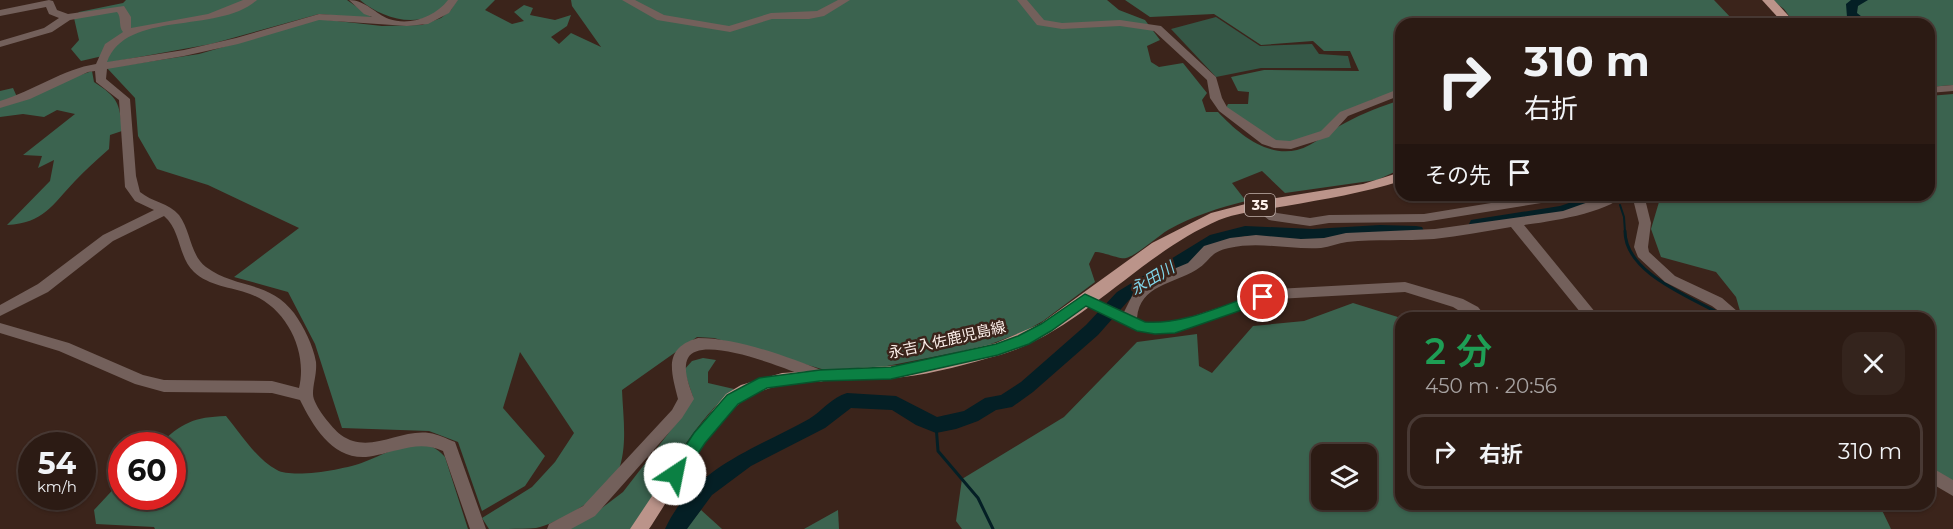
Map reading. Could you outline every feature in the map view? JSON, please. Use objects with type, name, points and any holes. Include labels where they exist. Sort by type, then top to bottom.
[{"type":"main road","points":[[1768,0],[1784,18]]},
{"type":"main road","name":"永吉入佐鹿児島線","points":[[639,529],[700,438],[732,399],[765,382],[820,376],[898,372],[998,349],[1023,340],[1090,302],[1130,265],[1188,229],[1216,216],[1257,206],[1365,188],[1395,178]]},
{"type":"street","points":[[252,0],[213,16],[150,26],[130,32],[110,45],[100,66],[100,80],[124,99],[127,108],[131,188],[136,196],[165,210],[176,221],[195,265],[219,280],[266,295],[286,312],[309,360],[309,374],[304,396],[319,422],[335,439],[354,449],[366,450],[417,439],[430,439],[449,447],[478,529]]},
{"type":"street","points":[[354,0],[368,12],[389,21]]},
{"type":"street","points":[[0,105],[26,97],[85,69],[184,53],[238,41],[319,17],[428,21],[445,11],[453,0]]},
{"type":"street","points":[[627,0],[661,18],[730,29],[771,16],[820,14],[845,0]]},
{"type":"street","points":[[1022,0],[1041,23],[1052,25],[1120,23],[1157,28],[1212,79],[1216,98],[1223,110],[1266,141],[1274,144],[1291,145],[1325,134],[1344,114],[1395,93]]},
{"type":"street","points":[[0,12],[49,3],[53,12],[67,17]]},
{"type":"street","points":[[0,44],[48,30],[67,17],[120,8],[126,17],[126,29],[130,32]]},
{"type":"street","points":[[1935,90],[1953,88]]},
{"type":"street","points":[[1257,206],[1274,217],[1310,222],[1329,219],[1424,218],[1529,201]]},
{"type":"street","points":[[1126,320],[1142,290],[1193,266],[1209,249],[1230,243],[1256,240],[1301,244],[1324,243],[1346,238],[1435,234],[1564,215],[1607,201]]},
{"type":"street","points":[[1640,201],[1645,223],[1641,247],[1643,254],[1670,279],[1717,302],[1730,312]]},
{"type":"street","points":[[0,311],[43,288],[108,238],[165,210]]},
{"type":"street","points":[[1514,222],[1588,312]]},
{"type":"street","points":[[1090,302],[1142,327],[1175,327],[1276,294],[1406,287],[1458,303],[1471,312]]},
{"type":"street","points":[[0,328],[64,347],[140,380],[164,386],[272,387],[304,396]]},
{"type":"street","points":[[555,529],[589,512],[677,414],[686,399],[679,372],[679,359],[692,346],[698,343],[712,343],[783,361],[820,376]]},
{"type":"street","points":[[1935,477],[1953,489]]},
{"type":"green space","points":[[126,0],[347,0],[374,19],[319,14],[211,44],[106,63],[107,55],[81,61],[71,49],[79,40],[74,18],[79,12],[123,3]]},
{"type":"green space","points":[[360,0],[449,0],[440,10],[429,16],[418,20],[406,20],[381,13]]},
{"type":"green space","points":[[457,0],[495,0],[485,10],[512,24],[524,21],[514,12],[524,5],[533,8],[530,15],[555,20],[571,15],[567,26],[551,37],[559,44],[571,33],[601,47],[572,6],[571,0],[1107,0],[1119,10],[1145,20],[1160,40],[1147,46],[1151,62],[1159,67],[1183,63],[1207,93],[1202,100],[1206,112],[1218,112],[1243,135],[1263,147],[1285,151],[1303,148],[1352,119],[1395,102],[1395,172],[1377,180],[1285,193],[1262,171],[1232,183],[1246,201],[1216,210],[1168,230],[1126,258],[1095,252],[1089,264],[1095,282],[1043,321],[1025,331],[983,347],[882,367],[825,370],[714,338],[697,337],[622,390],[623,452],[618,472],[605,489],[595,498],[557,521],[536,528],[489,529],[482,518],[532,487],[555,462],[574,433],[520,352],[503,408],[545,456],[525,486],[482,511],[458,442],[429,431],[342,428],[315,344],[288,292],[234,277],[299,228],[208,185],[157,169],[138,136],[135,98],[107,68],[199,54],[319,19],[382,26],[422,25],[441,18],[451,10]]},
{"type":"green space","points":[[1125,0],[1714,0],[1731,18],[1395,18],[1395,92],[1371,100],[1327,130],[1293,141],[1274,141],[1226,108],[1228,104],[1248,104],[1249,92],[1238,91],[1231,77],[1264,70],[1359,71],[1350,51],[1324,51],[1313,41],[1261,45],[1214,14],[1150,17]]},
{"type":"green space","points":[[1772,0],[1953,0],[1953,85],[1935,86],[1935,18],[1791,18],[1784,9]]},
{"type":"green space","points":[[1216,17],[1260,46],[1312,44],[1319,54],[1348,56],[1351,68],[1261,68],[1216,77],[1171,29]]},
{"type":"green space","points":[[92,71],[94,82],[116,101],[122,131],[110,135],[109,149],[39,217],[20,224],[7,225],[50,181],[54,160],[38,168],[42,156],[23,155],[75,114],[57,110],[44,117],[23,114],[0,117],[0,91],[13,88],[17,97]]},
{"type":"green space","points":[[1953,94],[1953,486],[1935,474],[1935,312],[1740,312],[1736,297],[1716,272],[1661,257],[1651,229],[1659,201],[1935,201],[1935,96]]},
{"type":"green space","points":[[1353,303],[1395,316],[1395,510],[1882,510],[1891,529],[962,529],[956,521],[962,479],[1064,417],[1137,342],[1197,334],[1199,366],[1212,373],[1253,326],[1304,321]]},
{"type":"green space","points":[[703,358],[716,360],[708,372],[708,383],[734,389],[704,419],[632,529],[568,529],[590,517],[623,492],[681,417],[693,397],[684,370],[692,361]]},
{"type":"green space","points":[[226,416],[262,459],[285,473],[320,472],[345,467],[416,444],[436,449],[445,457],[468,529],[155,529],[154,527],[96,524],[94,510],[108,495],[108,510],[186,510],[186,432],[173,432],[181,426],[205,418]]},
{"type":"green space","points":[[701,510],[722,529],[685,529]]},
{"type":"green space","points":[[838,510],[839,529],[804,529]]},
{"type":"waterway","name":"永田川","points":[[1857,18],[1851,14],[1852,4],[1862,0]]},
{"type":"waterway","name":"永田川","points":[[1477,224],[1560,211],[1594,201]]},
{"type":"waterway","points":[[1620,205],[1625,232]]},
{"type":"waterway","name":"永田川","points":[[675,529],[705,489],[744,460],[818,423],[847,400],[896,403],[923,420],[936,425],[971,416],[992,403],[1005,402],[1027,387],[1092,330],[1123,296],[1216,239],[1245,231],[1313,235],[1380,230],[1416,231]]},
{"type":"waterway","points":[[1625,231],[1628,247],[1636,260],[1649,273],[1664,284],[1716,312]]},
{"type":"waterway","points":[[936,425],[938,451],[978,498],[993,529]]},
{"type":"route","points":[[675,474],[700,438],[732,399],[765,382],[820,376],[891,373],[998,349],[1046,328],[1085,299],[1142,327],[1155,328],[1175,327],[1204,319],[1263,297]]}]
